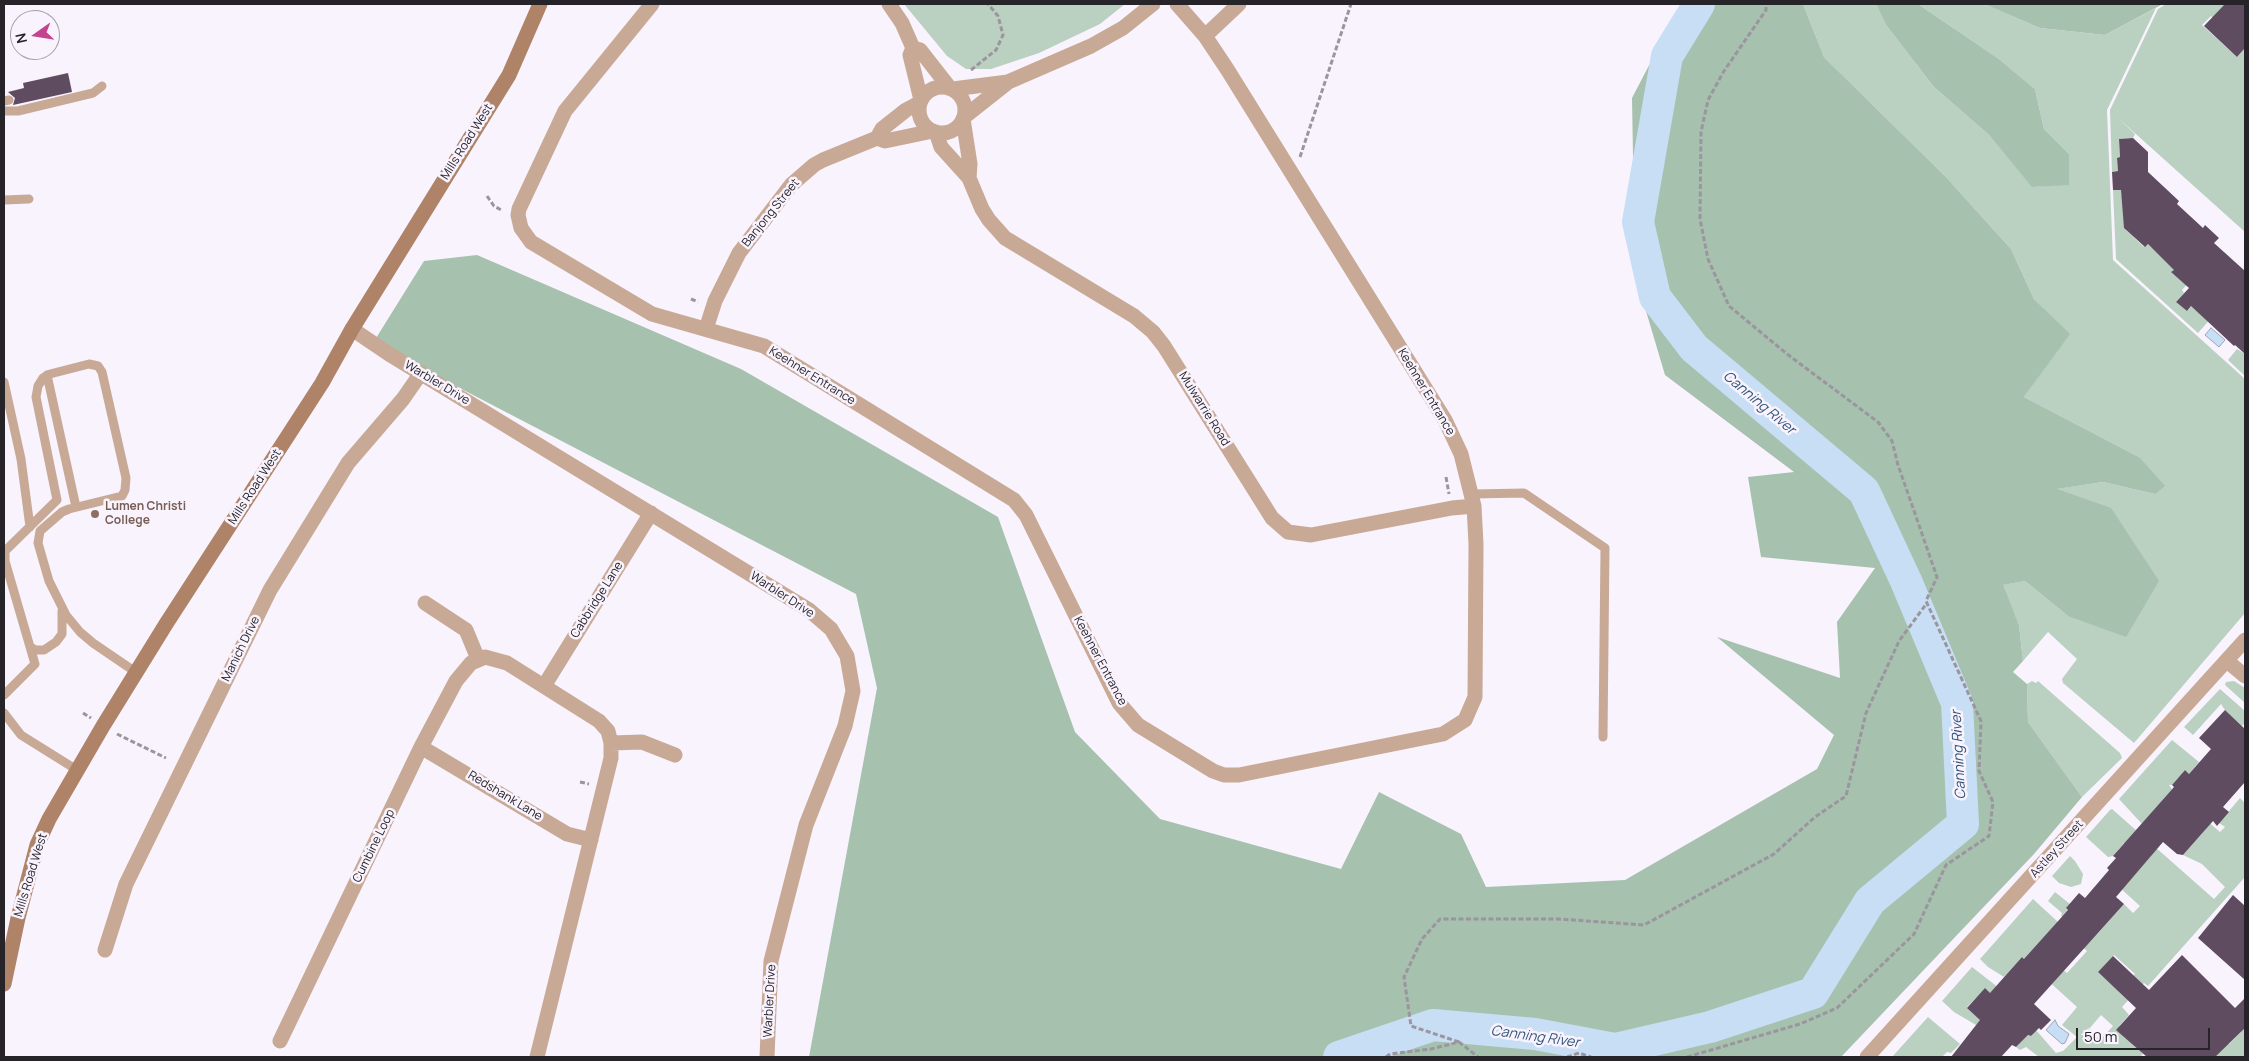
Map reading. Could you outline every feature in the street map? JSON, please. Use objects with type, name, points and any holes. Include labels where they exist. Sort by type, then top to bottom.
[{"type":"main road","name":"Mills Road West","points":[[4,984],[18,918],[38,845],[49,819],[137,673],[322,383],[352,329],[509,75],[540,4]]},
{"type":"street","name":"Keehner Entrance","points":[[652,4],[565,110],[521,204],[519,219],[525,234],[541,249],[652,314],[764,346],[1014,500],[1026,515],[1119,703],[1138,725],[1213,771],[1224,775],[1239,775],[1443,734],[1465,720],[1475,697],[1476,544],[1473,500],[1461,454],[1444,420],[1227,68],[1205,36],[1177,4]]},
{"type":"street","points":[[889,4],[902,23],[913,48],[910,55],[920,102],[919,117],[926,127],[934,132],[949,132],[963,118],[1008,82],[1091,46],[1123,28],[1153,4]]},
{"type":"street","points":[[1205,36],[1239,4]]},
{"type":"street","points":[[913,48],[920,50],[963,101],[963,118]]},
{"type":"street","points":[[920,102],[926,92],[933,88],[1008,82]]},
{"type":"street","name":"Banjong Street","points":[[706,329],[715,301],[739,253],[791,185],[814,165],[823,160],[877,138],[882,129],[906,110],[920,102]]},
{"type":"street","name":"Mulwarrie Road","points":[[963,118],[970,164],[969,178]]},
{"type":"street","name":"Banjong Street","points":[[877,138],[885,141],[934,132]]},
{"type":"street","name":"Mulwarrie Road","points":[[934,132],[941,147],[969,178],[982,209],[1005,238],[1134,316],[1153,332],[1164,346],[1272,518],[1288,532],[1311,535],[1452,508],[1473,500]]},
{"type":"street","name":"Warbler Drive","points":[[352,329],[809,610],[832,629],[847,656],[853,691],[845,726],[806,825],[772,961],[767,1057]]},
{"type":"street","name":"Manich Drive","points":[[105,950],[126,884],[270,590],[348,464],[403,399],[422,373]]},
{"type":"street","name":"Cabbridge Lane","points":[[544,686],[651,513]]},
{"type":"street","points":[[425,603],[466,630],[478,659],[492,658],[507,663],[544,686],[599,721],[608,731],[611,743],[611,758],[537,1057]]},
{"type":"street","name":"Astley Street","points":[[1867,1057],[2245,640]]},
{"type":"street","name":"Cumbine Loop","points":[[280,1041],[422,747],[456,681],[465,668],[478,659]]},
{"type":"street","points":[[2227,661],[2245,676]]},
{"type":"street","points":[[611,743],[642,742],[676,755]]},
{"type":"street","name":"Redshank Lane","points":[[422,747],[567,834],[590,840]]},
{"type":"lane","points":[[4,111],[18,111],[93,93],[102,86]]},
{"type":"lane","points":[[4,200],[28,199]]},
{"type":"lane","points":[[4,695],[33,668],[34,659],[4,556],[8,548],[56,500],[36,397],[38,386],[47,375],[88,364],[98,366],[102,372],[126,478],[125,490],[122,496],[62,512],[40,531],[38,537],[40,553],[49,582],[62,608],[80,632],[137,673]]},
{"type":"lane","points":[[47,375],[76,507]]},
{"type":"lane","points":[[4,382],[21,459],[30,527]]},
{"type":"lane","points":[[1473,500],[1524,493],[1606,548],[1603,737]]},
{"type":"lane","points":[[31,647],[35,650],[44,650],[56,642],[62,634],[64,622],[62,608]]},
{"type":"lane","points":[[4,713],[21,735],[77,770]]},
{"type":"path","points":[[967,73],[996,50],[1002,40],[1002,23],[988,4]]},
{"type":"path","points":[[1297,160],[1305,149],[1351,4]]},
{"type":"path","points":[[1478,1057],[1458,1042],[1411,1026],[1404,977],[1422,938],[1440,919],[1559,919],[1644,925],[1774,854],[1814,817],[1846,796],[1866,714],[1899,641],[1926,604],[1937,577],[1898,465],[1892,441],[1878,422],[1787,354],[1729,306],[1708,259],[1700,219],[1699,178],[1702,124],[1708,100],[1724,71],[1766,10],[1766,4]]},
{"type":"path","points":[[487,196],[494,206],[508,212]]},
{"type":"path","points":[[1446,477],[1449,494]]},
{"type":"path","points":[[1687,1057],[1800,1024],[1837,1008],[1914,934],[1946,865],[1989,836],[1994,802],[1979,771],[1981,721],[1926,604]]},
{"type":"path","points":[[114,733],[166,758]]},
{"type":"path","points":[[1386,1057],[1390,1054],[1430,1049],[1458,1042]]},
{"type":"path","points":[[1567,1057],[1578,1053],[1591,1057]]},
{"type":"green space","points":[[904,4],[1125,4],[1100,24],[1039,53],[991,69],[966,69],[947,56]]},
{"type":"green space","points":[[1681,4],[1803,4],[1824,57],[1946,177],[2011,249],[2034,299],[2070,334],[2024,397],[2139,457],[2165,486],[2155,494],[2103,482],[2057,489],[2111,508],[2159,581],[2126,637],[2068,616],[2025,581],[2003,585],[2019,625],[2023,661],[2013,672],[2027,684],[2028,722],[2082,797],[2034,854],[1841,1057],[809,1057],[877,688],[856,594],[373,343],[424,261],[477,255],[741,369],[998,517],[1075,732],[1160,819],[1341,869],[1379,792],[1461,834],[1486,887],[1625,880],[1817,769],[1834,735],[1717,637],[1840,678],[1837,622],[1875,568],[1761,557],[1748,477],[1794,472],[1665,375],[1635,274],[1632,98]]},
{"type":"green space","points":[[1803,4],[1876,4],[1886,25],[1934,87],[1989,135],[2033,187],[2069,184],[2069,154],[2044,129],[2035,89],[1999,59],[1918,4],[1984,4],[2040,28],[2105,35],[2156,8],[2107,110],[2113,260],[2245,379],[2245,613],[2134,743],[2063,683],[2062,679],[2077,659],[2048,632],[2023,661],[2019,625],[2002,585],[2025,581],[2068,616],[2056,489],[2103,482],[2155,494],[2139,457],[2024,397],[2069,334],[2034,299],[2011,249],[1946,177],[1824,57]]},
{"type":"green space","points":[[1876,4],[1918,4],[1999,59],[2035,89],[2044,129],[2069,154],[2069,185],[2032,187],[1989,135],[1934,87],[1886,25]]},
{"type":"green space","points":[[1984,4],[2163,4],[2105,35],[2040,28]]},
{"type":"green space","points":[[2166,4],[2225,4],[2234,15],[2223,27],[2211,16],[2202,25],[2237,57],[2245,48],[2245,232],[2117,117],[2135,134],[2133,138],[2119,139],[2120,157],[2117,158],[2118,171],[2112,172],[2110,110],[2158,9]]},
{"type":"green space","points":[[2113,190],[2121,190],[2126,230],[2144,247],[2148,244],[2175,269],[2172,273],[2184,283],[2219,249],[2182,290],[2184,293],[2176,302],[2187,311],[2196,301],[2213,316],[2198,333],[2116,259]]},
{"type":"green space","points":[[2237,349],[2245,354],[2245,376],[2228,360]]},
{"type":"green space","points":[[2032,681],[2036,683],[2038,681],[2120,753],[2122,758],[2082,797],[2028,722],[2027,684]]},
{"type":"green space","points":[[2234,681],[2245,688],[2245,703],[2225,685],[2226,682]]},
{"type":"green space","points":[[2220,689],[2245,711],[2245,723],[2242,726],[2221,704],[2193,735],[2184,727]]},
{"type":"green space","points":[[2172,740],[2199,762],[2189,774],[2185,770],[2172,785],[2169,785],[2172,789],[2142,824],[2119,799]]},
{"type":"green space","points":[[2240,798],[2245,803],[2245,877],[2148,986],[2144,983],[2122,1007],[2129,1015],[2119,1026],[2132,1038],[2143,1054],[2140,1057],[2039,1057],[2026,1047],[2020,1050],[2016,1047],[2035,1031],[2028,1021],[2056,1053],[2063,1051],[2077,1037],[2062,1025],[2077,1007],[2022,957],[2004,977],[1988,967],[1980,959],[2033,899],[2058,922],[2062,969],[2067,973],[2087,951],[2080,945],[2069,919],[2061,916],[2062,913],[2048,901],[2055,892],[2070,904],[2066,909],[2096,935],[2124,904],[2133,913],[2140,906],[2108,877],[2126,885],[2151,856],[2124,843],[2113,856],[2108,857],[2086,837],[2110,810],[2112,809],[2214,899],[2225,887],[2202,864],[2183,855],[2206,829],[2206,820],[2220,832],[2225,827],[2219,823]],"holes":[[[2114,955],[2135,974],[2119,991],[2098,972]],[[2101,1015],[2113,1026],[2100,1040],[2089,1029]]]},
{"type":"green space","points":[[2070,856],[2083,874],[2081,884],[2071,887],[2059,883],[2052,876]]},
{"type":"green space","points":[[1972,967],[1999,988],[1992,996],[1985,989],[1967,1007],[1981,1020],[1976,1025],[1954,1012],[1942,1001]]},
{"type":"green space","points":[[1928,1017],[1960,1044],[1951,1053],[1947,1052],[1942,1057],[1892,1057]]},
{"type":"green space","points":[[2245,1026],[2245,1057],[2213,1056],[2216,1032],[2229,1044],[2241,1032],[2238,1030]]},
{"type":"water","points":[[2211,328],[2225,340],[2219,347],[2205,335]]},
{"type":"water","points":[[2055,1020],[2058,1026],[2069,1034],[2065,1043],[2062,1044],[2046,1030]]},
{"type":"building","points":[[2225,4],[2245,4],[2245,48],[2237,57],[2204,26]]},
{"type":"building","points":[[68,73],[72,92],[13,105],[15,98],[8,92],[24,88],[23,83]]},
{"type":"building","points":[[2133,138],[2148,152],[2148,172],[2179,201],[2177,204],[2203,228],[2205,225],[2219,238],[2214,243],[2245,271],[2245,354],[2191,306],[2187,311],[2176,302],[2189,288],[2171,272],[2174,270],[2148,244],[2145,247],[2124,228],[2121,190],[2113,190],[2112,172],[2118,171],[2117,158],[2120,157],[2119,139]]},
{"type":"building","points":[[2225,710],[2245,729],[2245,782],[2223,807],[2229,812],[2217,826],[2213,821],[2183,855],[2177,854],[2163,842],[2116,897],[2124,904],[2034,1004],[2051,1020],[2041,1030],[2039,1028],[2031,1036],[2028,1035],[2016,1047],[2012,1045],[2001,1057],[1951,1057],[1980,1020],[1967,1008],[1985,988],[1990,993],[2022,957],[2024,959],[2068,910],[2066,908],[2079,893],[2085,898],[2109,870],[2107,868],[2116,858],[2113,856],[2174,787],[2172,785],[2185,770],[2189,774],[2211,749],[2199,738]]},
{"type":"building","points":[[2233,895],[2245,906],[2245,980],[2198,938]]},
{"type":"building","points":[[2182,955],[2235,1008],[2245,998],[2245,1028],[2215,1057],[2147,1057],[2116,1030],[2136,1008],[2098,972],[2113,956],[2149,990]]},
{"type":"waterway","name":"Canning River","points":[[1339,1057],[1433,1025],[1535,1034],[1615,1049],[1710,1027],[1813,993],[1870,901],[1963,824],[1957,703],[1906,581],[1864,491],[1694,348],[1655,297],[1638,222],[1667,56],[1699,4]]},
{"type":"place","name":"Lumen Christi College","points":[[95,514]]}]
